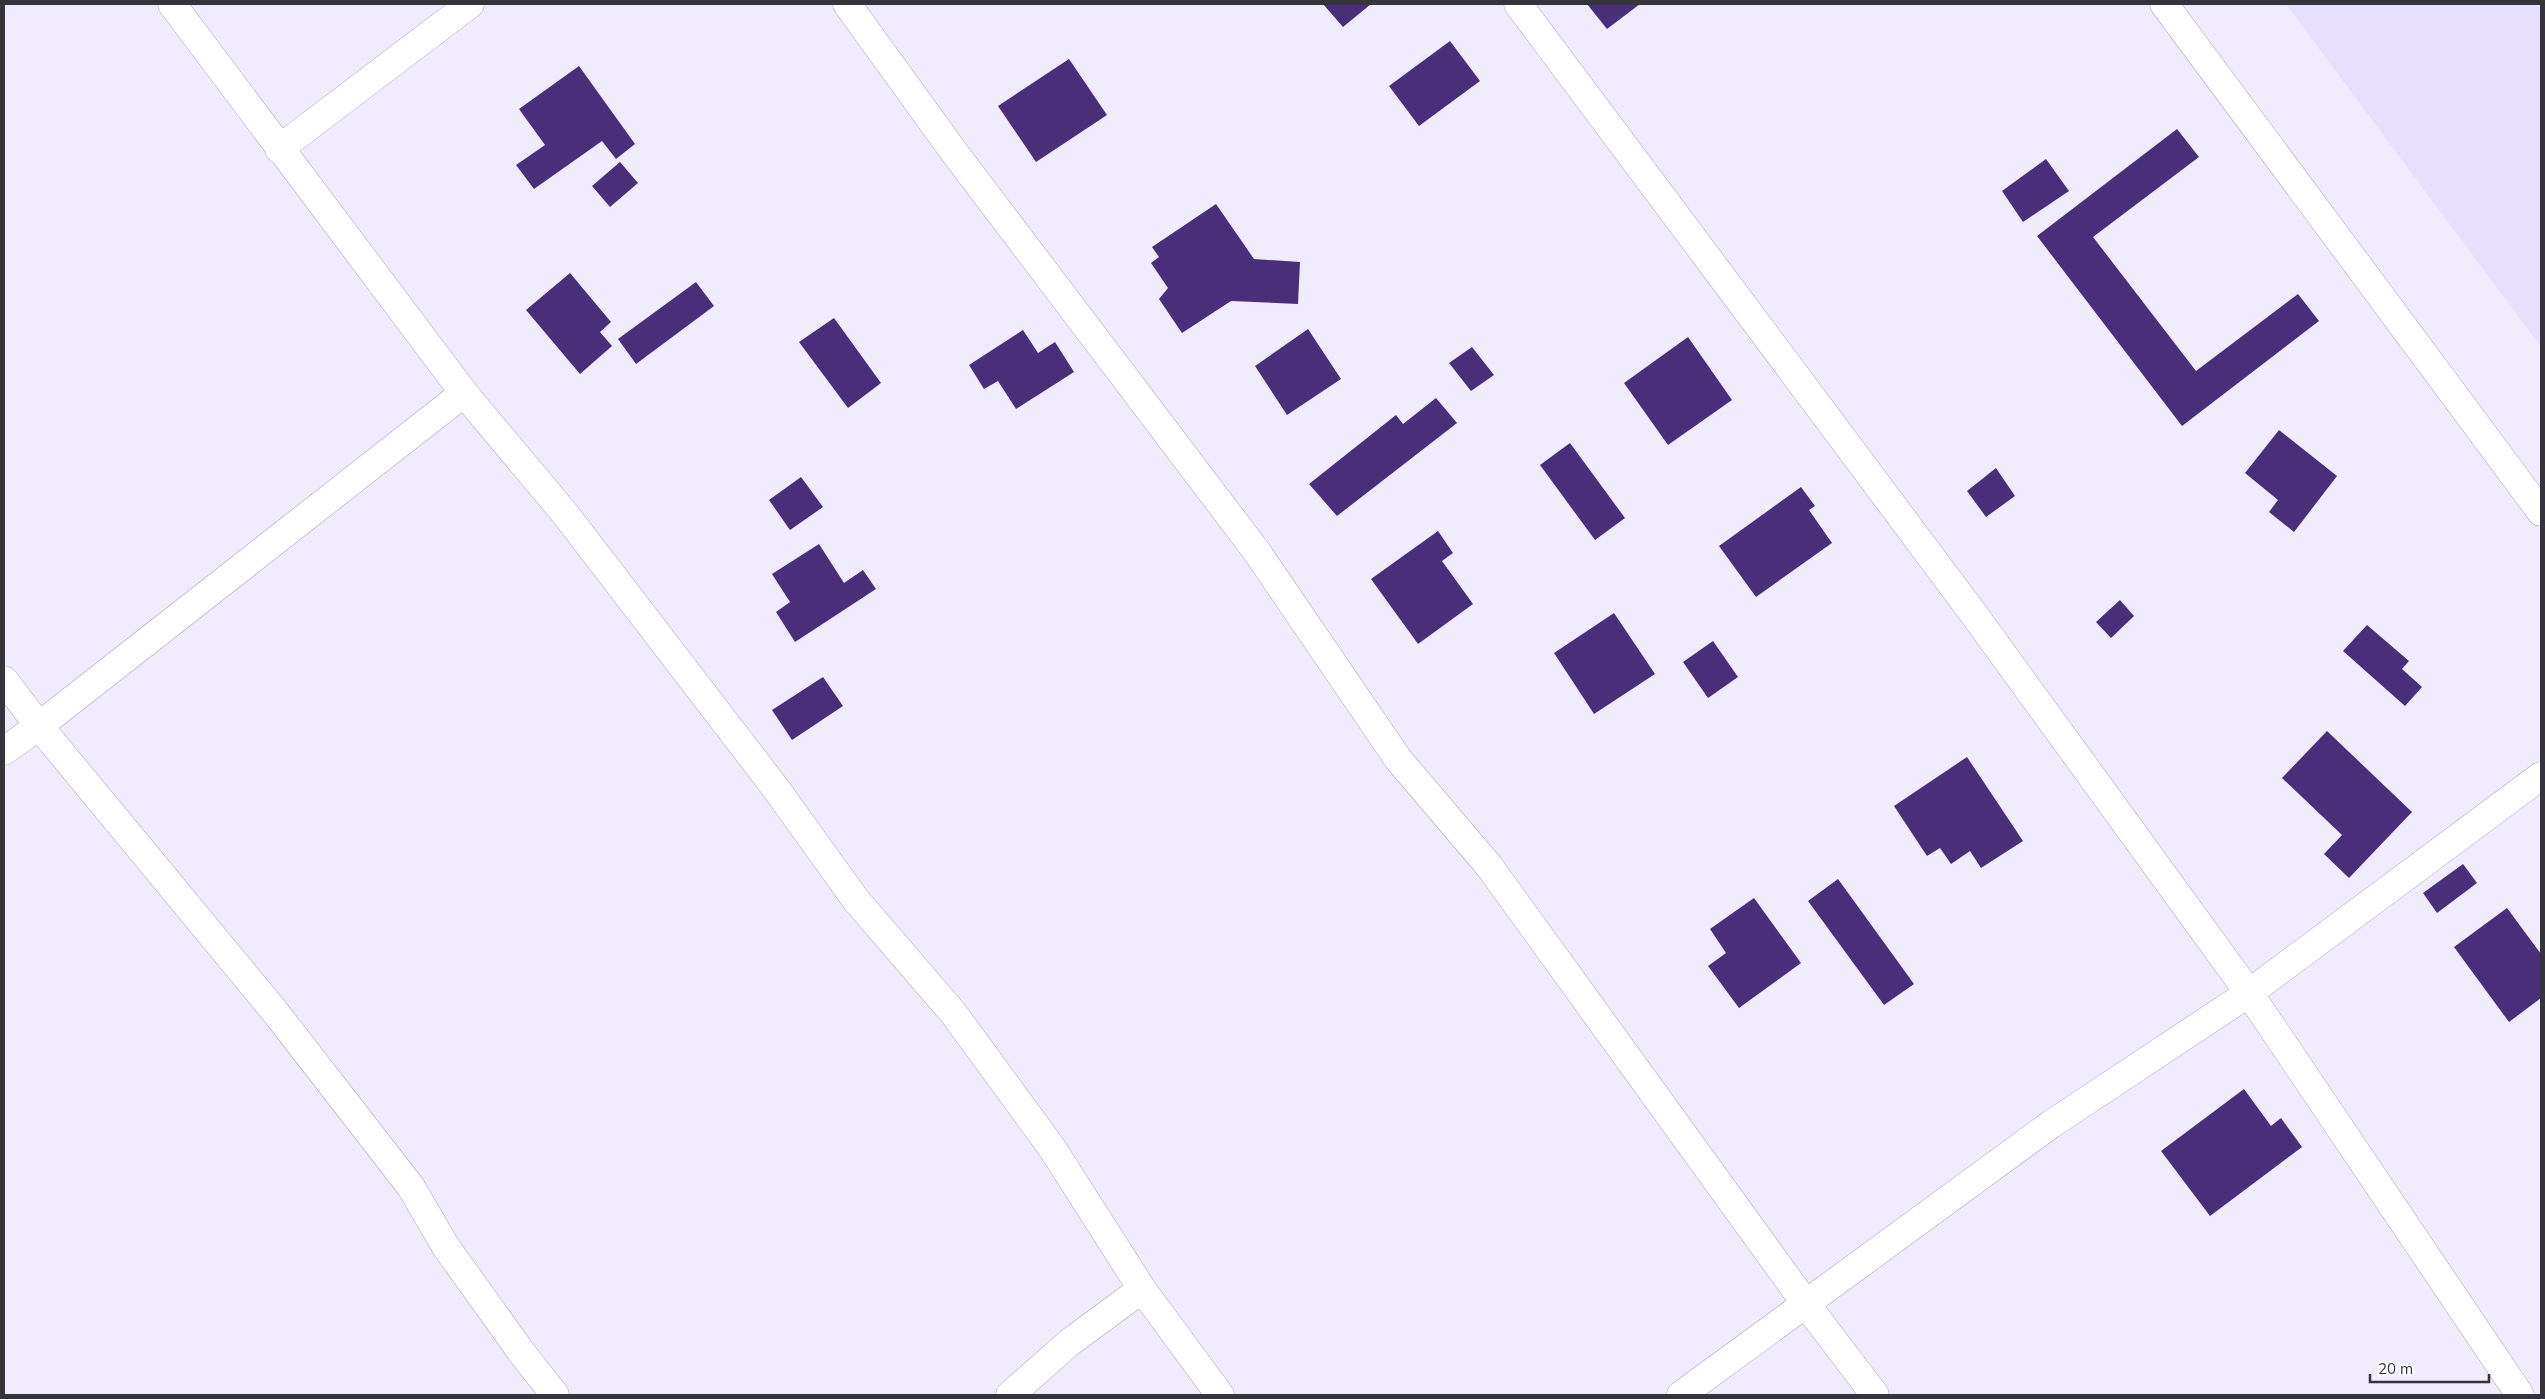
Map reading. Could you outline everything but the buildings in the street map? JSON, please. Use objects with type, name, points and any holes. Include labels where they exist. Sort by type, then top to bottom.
[{"type":"street","points":[[172,4],[279,149],[464,392],[566,515],[774,786],[856,900],[954,1014],[1052,1148],[1142,1289],[1220,1395]]},
{"type":"street","points":[[279,149],[470,4]]},
{"type":"street","points":[[847,4],[954,152],[1257,552],[1398,759],[1489,866],[1806,1304],[1875,1395]]},
{"type":"street","points":[[1518,4],[1964,601],[2249,993],[2520,1395]]},
{"type":"street","points":[[2164,4],[2541,512]]},
{"type":"street","points":[[4,750],[39,726],[464,392]]},
{"type":"street","points":[[4,680],[39,726],[276,1012],[411,1187],[446,1247],[522,1354],[555,1395]]},
{"type":"street","points":[[1682,1395],[2050,1125],[2249,993],[2541,776]]},
{"type":"street","points":[[1010,1395],[1070,1342],[1142,1289]]},
{"type":"shaded area","points":[[2286,4],[2541,4],[2541,347]]}]
